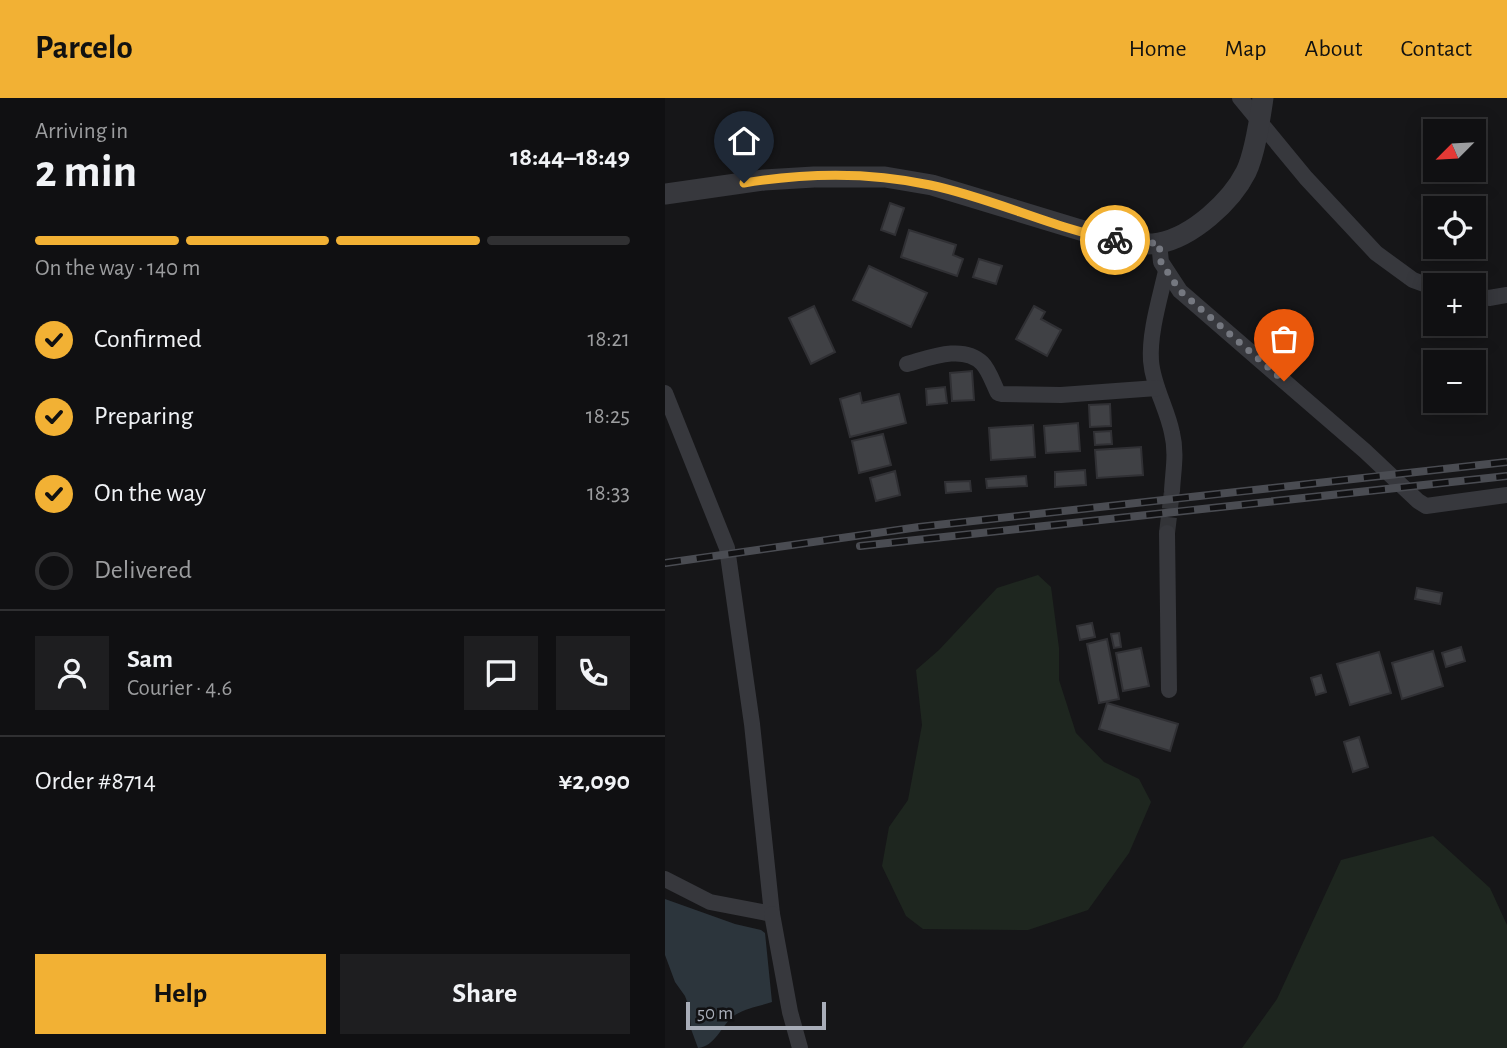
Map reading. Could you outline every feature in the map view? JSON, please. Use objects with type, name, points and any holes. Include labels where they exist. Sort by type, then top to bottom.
[{"type":"street","points":[[1240,98],[1306,178],[1376,253],[1423,283]]},
{"type":"street","points":[[665,194],[764,180],[885,177],[932,185],[1110,239],[1132,243],[1159,243],[1182,234],[1225,202],[1246,172],[1263,98]]},
{"type":"street","points":[[1159,243],[1161,262],[1188,299],[1426,506],[1507,495]]},
{"type":"street","points":[[1166,271],[1151,338],[1152,368],[1166,410],[1175,453],[1172,491]]},
{"type":"street","points":[[1486,297],[1507,295]]},
{"type":"street","points":[[907,364],[956,353],[972,356],[982,363],[997,393],[1002,394],[1061,395],[1157,388]]},
{"type":"street","points":[[665,393],[727,548],[752,724],[772,914],[790,1012],[800,1048]]},
{"type":"street","points":[[1167,533],[1169,690]]},
{"type":"street","points":[[665,879],[710,902],[772,914]]},
{"type":"shaded area","points":[[1038,575],[1051,587],[1059,648],[1059,680],[1076,733],[1104,762],[1139,779],[1151,802],[1129,853],[1088,910],[1028,930],[923,929],[906,916],[882,866],[889,827],[908,800],[922,725],[916,670],[939,650],[997,588]]},
{"type":"shaded area","points":[[1433,836],[1490,888],[1507,925],[1507,1048],[1242,1048],[1277,999],[1341,860]]},
{"type":"shaded area","points":[[665,899],[765,933],[772,1002],[735,1015],[714,1039],[698,1048],[691,1029],[689,1007],[675,982],[665,955]]},
{"type":"building","points":[[890,203],[904,208],[895,235],[881,230]]},
{"type":"building","points":[[909,230],[956,245],[953,255],[963,259],[957,276],[901,257]]},
{"type":"building","points":[[979,259],[1002,266],[996,284],[973,277]]},
{"type":"building","points":[[869,266],[927,293],[911,327],[853,300]]},
{"type":"building","points":[[814,306],[835,352],[811,364],[789,318]]},
{"type":"building","points":[[1034,306],[1045,312],[1041,319],[1061,330],[1047,356],[1016,339]]},
{"type":"building","points":[[972,371],[974,400],[952,401],[950,373]]},
{"type":"building","points":[[945,387],[947,403],[927,405],[926,389]]},
{"type":"building","points":[[860,393],[862,403],[899,394],[906,423],[850,437],[840,399]]},
{"type":"building","points":[[1110,404],[1111,426],[1090,427],[1089,405]]},
{"type":"building","points":[[1078,423],[1080,451],[1046,453],[1044,426]]},
{"type":"building","points":[[1033,425],[1035,457],[991,460],[989,428]]},
{"type":"building","points":[[1111,431],[1112,444],[1095,445],[1094,432]]},
{"type":"building","points":[[883,434],[891,465],[859,473],[852,441]]},
{"type":"building","points":[[1141,447],[1143,475],[1097,478],[1095,450]]},
{"type":"building","points":[[1085,470],[1086,485],[1055,487],[1055,472]]},
{"type":"building","points":[[895,471],[900,495],[876,501],[870,478]]},
{"type":"building","points":[[1026,476],[1027,486],[987,488],[986,479]]},
{"type":"building","points":[[970,481],[971,491],[946,493],[945,482]]},
{"type":"building","points":[[1417,588],[1442,593],[1440,604],[1415,599]]},
{"type":"building","points":[[1092,623],[1095,637],[1080,640],[1077,626]]},
{"type":"building","points":[[1119,633],[1121,647],[1114,648],[1111,634]]},
{"type":"building","points":[[1107,639],[1119,699],[1099,703],[1087,644]]},
{"type":"building","points":[[1461,647],[1465,661],[1446,667],[1442,653]]},
{"type":"building","points":[[1141,648],[1149,686],[1123,691],[1116,653]]},
{"type":"building","points":[[1433,651],[1443,686],[1402,699],[1392,663]]},
{"type":"building","points":[[1379,652],[1391,693],[1350,705],[1337,664]]},
{"type":"building","points":[[1321,675],[1326,692],[1316,695],[1311,678]]},
{"type":"building","points":[[1107,703],[1178,724],[1170,751],[1099,729]]},
{"type":"building","points":[[1359,737],[1368,767],[1353,772],[1344,742]]},
{"type":"tunnel","points":[[1167,533],[1172,491]]},
{"type":"railway","points":[[665,563],[919,527],[1507,462]]},
{"type":"railway","points":[[860,546],[1507,476]]},
{"type":"way so far","points":[[1115,240],[1159,243],[1161,262],[1180,291],[1284,381]]},
{"type":"route","points":[[744,183],[814,177],[885,177],[932,185],[1115,240]]}]
